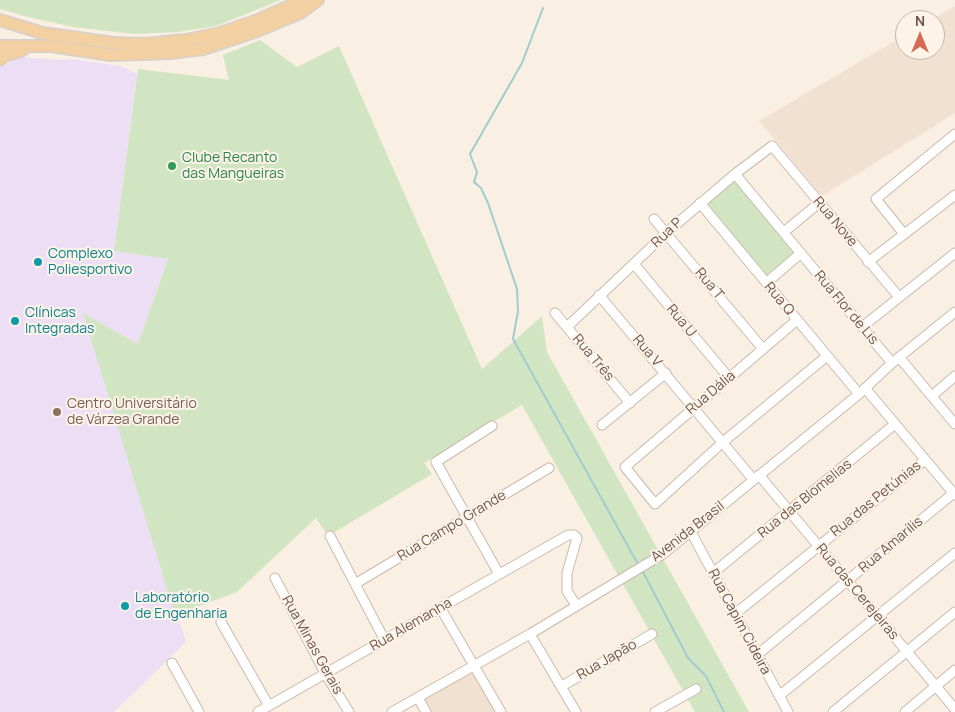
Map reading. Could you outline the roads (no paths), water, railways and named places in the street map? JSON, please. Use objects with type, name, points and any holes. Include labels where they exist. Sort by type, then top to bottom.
[{"type":"main road","points":[[0,20],[42,33],[114,43],[145,44],[186,40],[220,33],[258,20],[303,0]]},
{"type":"main road","points":[[0,46],[51,46],[111,55],[151,55],[203,49],[274,25],[300,13],[318,0]]},
{"type":"main road","points":[[0,60],[16,51],[74,50]]},
{"type":"street","points":[[904,234],[876,199],[955,134]]},
{"type":"street","name":"Rua P","points":[[567,327],[666,233],[735,174],[772,146]]},
{"type":"street","name":"Rua Nove","points":[[772,146],[899,297]]},
{"type":"street","name":"Rua Flor de Lis","points":[[735,174],[862,327],[932,396],[955,424]]},
{"type":"street","points":[[868,262],[954,198]]},
{"type":"street","name":"Rua Q","points":[[700,203],[827,356],[895,424],[955,493]]},
{"type":"street","points":[[784,232],[819,203]]},
{"type":"street","name":"Rua T","points":[[654,219],[763,349]]},
{"type":"street","points":[[766,283],[801,253]]},
{"type":"street","points":[[862,327],[955,253]]},
{"type":"street","name":"Rua U","points":[[634,264],[729,378]]},
{"type":"street","name":"Rua V","points":[[599,295],[723,442]]},
{"type":"street","name":"Avenida Brasil","points":[[392,712],[530,634],[663,554],[955,312]]},
{"type":"street","name":"Rua Três","points":[[555,313],[630,403]]},
{"type":"street","name":"Rua Dália","points":[[723,442],[654,504],[625,467],[797,320]]},
{"type":"street","points":[[723,442],[827,356]]},
{"type":"street","points":[[602,425],[666,373]]},
{"type":"street","points":[[932,396],[955,376]]},
{"type":"street","name":"Rua das Blomelias","points":[[713,573],[895,424]]},
{"type":"street","points":[[492,426],[436,462],[499,574]]},
{"type":"street","name":"Rua das Cerejeiras","points":[[723,442],[790,511],[955,709]]},
{"type":"street","name":"Rua das Petúnias","points":[[735,614],[925,460]]},
{"type":"street","name":"Rua Campo Grande","points":[[356,584],[548,468]]},
{"type":"street","name":"Rua Amarílis","points":[[757,655],[955,493]]},
{"type":"street","name":"Rua Capim Cideira","points":[[691,532],[788,712]]},
{"type":"street","name":"Rua Alemanha","points":[[258,712],[326,675],[384,639],[441,609],[563,537],[574,535],[577,538],[567,573],[567,591],[576,606]]},
{"type":"street","points":[[330,536],[384,639]]},
{"type":"street","points":[[779,696],[955,553]]},
{"type":"street","name":"Rua Minas Gerais","points":[[275,578],[326,675],[349,712]]},
{"type":"street","points":[[441,609],[501,712]]},
{"type":"street","points":[[833,712],[955,612]]},
{"type":"street","points":[[221,622],[269,706]]},
{"type":"street","points":[[530,634],[576,712]]},
{"type":"street","name":"Rua Japão","points":[[562,686],[652,634]]},
{"type":"street","points":[[172,663],[199,712]]},
{"type":"street","points":[[905,712],[955,670]]},
{"type":"street","points":[[655,712],[696,689]]},
{"type":"street","points":[[418,698],[426,712]]},
{"type":"waterway","points":[[543,8],[522,63],[470,154],[477,172],[474,182],[481,188],[488,203],[517,289],[518,311],[513,339],[639,566]]},
{"type":"waterway","points":[[642,570],[688,658],[706,676],[724,712]]},
{"type":"place","name":"Clube Recanto das Mangueiras","points":[[172,166]]},
{"type":"place","name":"Complexo Poliesportivo","points":[[38,262]]},
{"type":"place","name":"Clínicas Integradas","points":[[15,321]]},
{"type":"place","name":"Centro Universitário de Várzea Grande","points":[[57,412]]},
{"type":"place","name":"Laboratório de Engenharia","points":[[125,606]]}]
